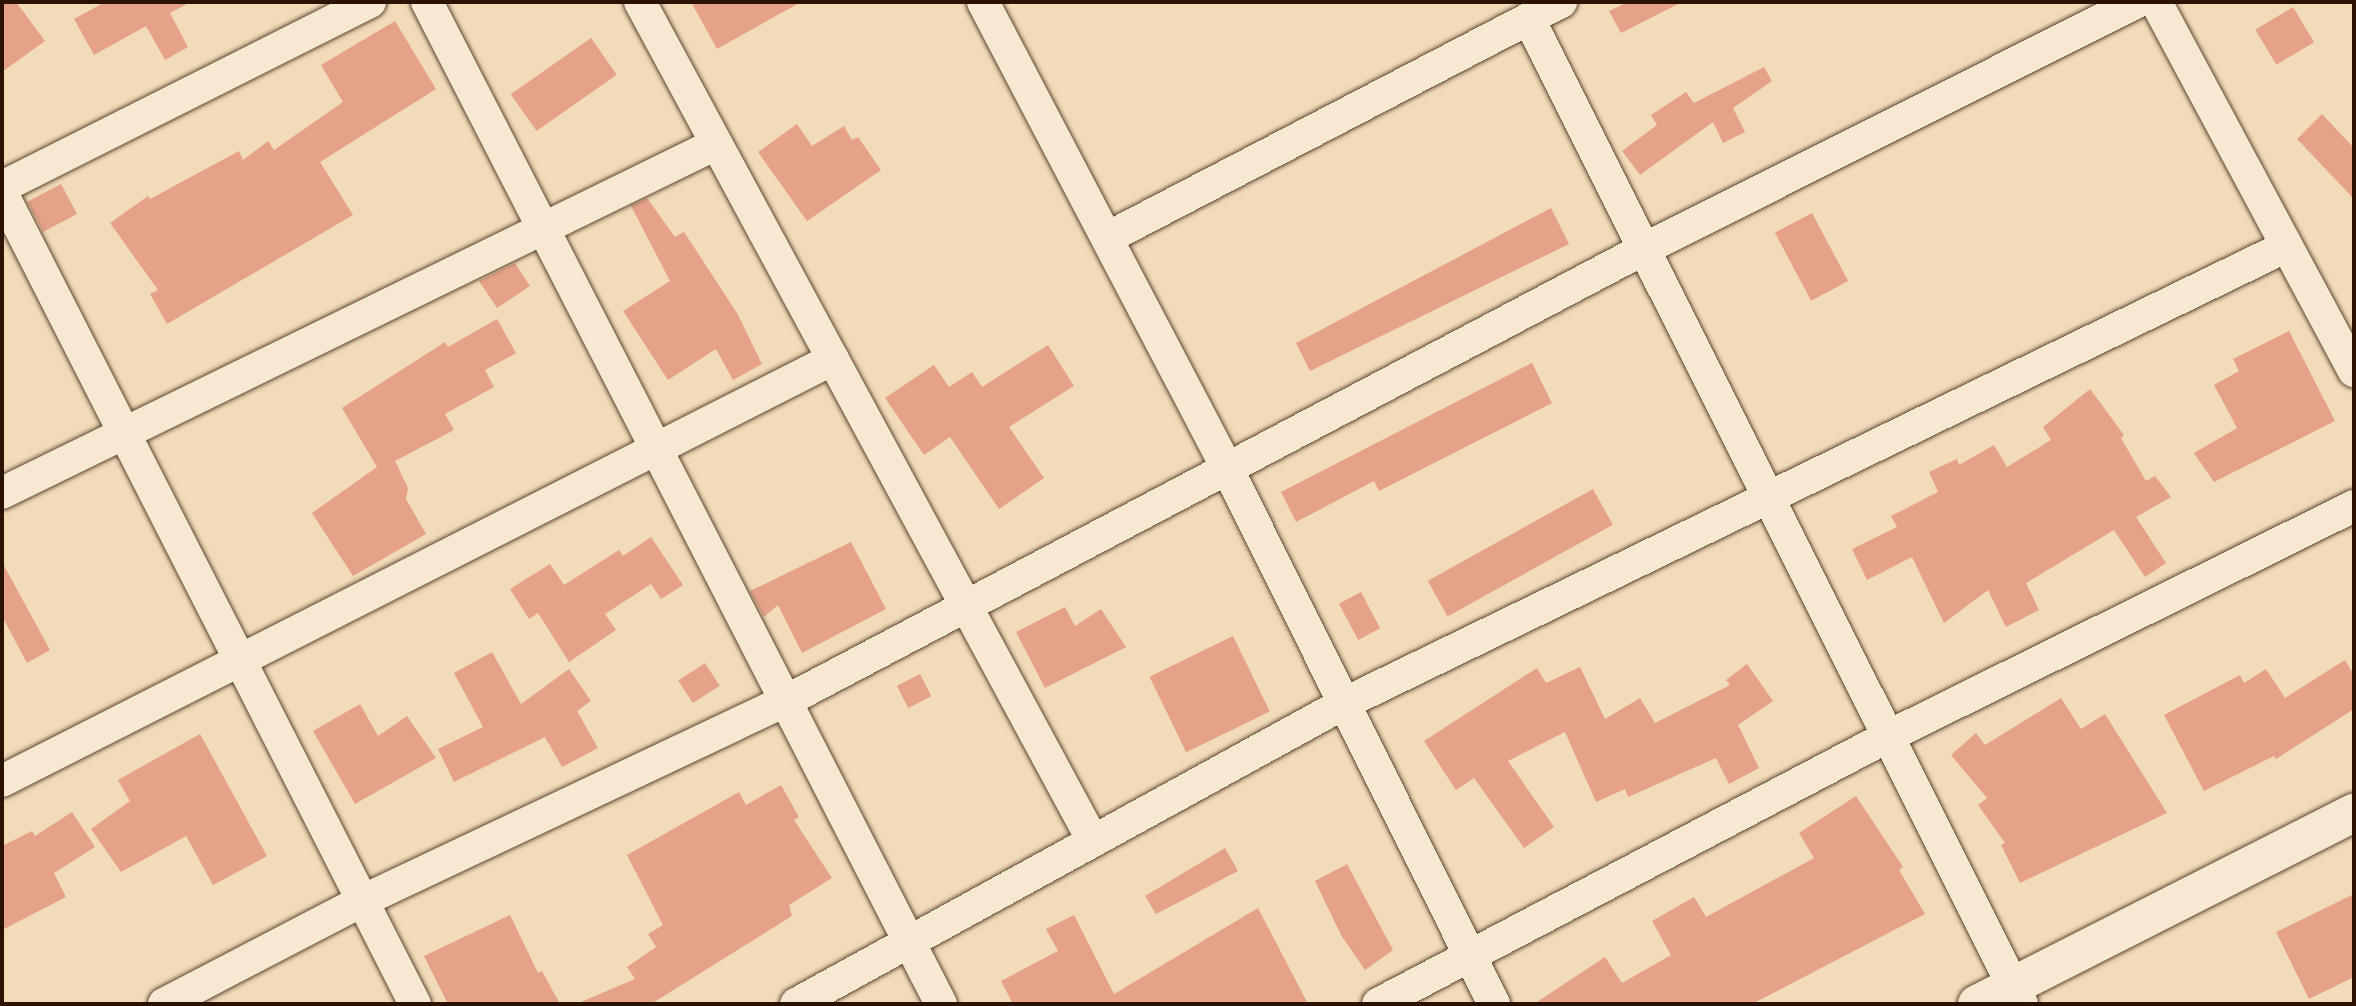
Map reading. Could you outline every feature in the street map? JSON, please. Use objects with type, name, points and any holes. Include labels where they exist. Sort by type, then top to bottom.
[{"type":"street","points":[[2,187],[370,2]]},
{"type":"street","points":[[428,2],[941,1004]]},
{"type":"street","points":[[640,2],[1093,841]]},
{"type":"street","points":[[983,2],[1227,467],[1494,1004]]},
{"type":"street","points":[[1107,238],[1561,2]]},
{"type":"street","points":[[164,1004],[362,901],[786,701],[967,608],[1227,467],[1644,248],[2137,2]]},
{"type":"street","points":[[2156,2],[2354,371]]},
{"type":"street","points":[[1529,19],[2017,995]]},
{"type":"street","points":[[2,493],[716,144]]},
{"type":"street","points":[[2,193],[415,1004]]},
{"type":"street","points":[[796,1004],[1343,704],[2287,246]]},
{"type":"street","points":[[2,781],[833,359]]},
{"type":"street","points":[[1378,1004],[1887,737],[2354,506]]},
{"type":"street","points":[[1977,1004],[2017,995],[2354,813]]},
{"type":"building","points":[[2,2],[16,2],[45,41],[2,72]]},
{"type":"building","points":[[105,2],[191,2],[170,13],[188,47],[165,60],[146,26],[94,55],[74,19]]},
{"type":"building","points":[[691,2],[801,2],[717,49]]},
{"type":"building","points":[[1628,2],[1682,2],[1621,33],[1609,11]]},
{"type":"building","points":[[2293,7],[2314,42],[2276,65],[2255,30]]},
{"type":"building","points":[[395,21],[436,89],[320,162],[353,215],[167,324],[150,294],[158,290],[110,223],[148,196],[150,199],[239,151],[243,160],[268,141],[274,150],[343,102],[321,65]]},
{"type":"building","points":[[591,38],[617,75],[537,131],[511,94]]},
{"type":"building","points":[[1764,67],[1772,81],[1733,108],[1745,132],[1723,143],[1713,122],[1640,175],[1622,151],[1657,125],[1651,115],[1686,92],[1694,103]]},
{"type":"building","points":[[2322,114],[2354,148],[2354,199],[2297,139]]},
{"type":"building","points":[[797,124],[812,146],[844,126],[852,140],[858,137],[881,170],[807,221],[758,152]]},
{"type":"building","points":[[61,184],[77,214],[43,232],[27,202]]},
{"type":"building","points":[[647,198],[675,237],[684,232],[737,313],[762,364],[733,380],[716,349],[668,380],[623,311],[670,281],[631,206]]},
{"type":"building","points":[[1551,208],[1569,244],[1310,371],[1296,343]]},
{"type":"building","points":[[1812,213],[1848,281],[1811,301],[1775,233]]},
{"type":"building","points":[[515,263],[530,286],[497,308],[479,281]]},
{"type":"building","points":[[497,319],[516,353],[485,370],[494,387],[445,414],[454,430],[395,461],[408,488],[406,499],[426,534],[353,576],[312,513],[377,467],[342,408],[445,342],[448,347]]},
{"type":"building","points":[[2289,331],[2335,421],[2214,482],[2194,453],[2237,428],[2214,385],[2239,371],[2233,359]]},
{"type":"building","points":[[1048,345],[1074,386],[1009,427],[1044,478],[999,509],[950,437],[924,455],[885,398],[934,365],[949,387],[972,372],[982,387]]},
{"type":"building","points":[[1532,363],[1552,403],[1379,491],[1374,481],[1296,522],[1281,492]]},
{"type":"building","points":[[2090,389],[2124,435],[2121,438],[2146,481],[2155,476],[2171,497],[2136,517],[2166,563],[2145,577],[2114,530],[2026,583],[2039,610],[2006,627],[1988,590],[1944,623],[1912,557],[1867,580],[1852,549],[1897,527],[1891,516],[1938,492],[1929,472],[1957,459],[1959,465],[1994,445],[2007,467],[2051,440],[2043,427]]},
{"type":"building","points":[[1593,489],[1613,525],[1448,616],[1428,581]]},
{"type":"building","points":[[651,537],[683,585],[661,599],[651,584],[605,614],[616,630],[569,662],[538,613],[529,619],[510,589],[550,564],[564,585],[619,550],[623,556]]},
{"type":"building","points":[[851,542],[886,609],[802,653],[778,605],[764,617],[750,591]]},
{"type":"building","points":[[2,562],[50,650],[27,663],[2,616]]},
{"type":"building","points":[[1361,592],[1380,628],[1358,640],[1339,604]]},
{"type":"building","points":[[1065,607],[1075,626],[1101,609],[1126,647],[1045,688],[1016,632]]},
{"type":"building","points":[[1233,636],[1270,711],[1186,752],[1149,677]]},
{"type":"building","points":[[492,652],[521,704],[569,669],[591,701],[577,711],[598,748],[562,767],[545,737],[454,782],[438,749],[483,727],[454,673]]},
{"type":"building","points":[[2345,660],[2354,675],[2354,709],[2276,759],[2274,756],[2204,791],[2164,715],[2240,675],[2244,683],[2266,669],[2285,698]]},
{"type":"building","points":[[705,663],[720,686],[693,703],[678,680]]},
{"type":"building","points":[[1747,664],[1773,701],[1738,725],[1759,768],[1729,784],[1716,758],[1628,797],[1625,789],[1596,802],[1565,732],[1508,761],[1554,827],[1524,848],[1474,778],[1456,790],[1424,741],[1537,668],[1546,683],[1580,667],[1605,719],[1640,698],[1655,723],[1730,685],[1726,680]]},
{"type":"building","points":[[920,674],[931,696],[908,708],[897,686]]},
{"type":"building","points":[[2061,698],[2081,729],[2105,714],[2167,813],[2020,883],[2001,845],[2005,843],[1978,805],[1987,798],[1951,755],[1976,733],[1985,745]]},
{"type":"building","points":[[360,704],[378,736],[407,716],[436,758],[355,804],[313,731]]},
{"type":"building","points":[[200,734],[267,856],[213,885],[186,836],[121,872],[91,829],[130,801],[118,780]]},
{"type":"building","points":[[781,785],[799,817],[794,820],[832,878],[789,905],[792,916],[651,1004],[576,1004],[635,979],[627,967],[656,947],[648,934],[663,925],[627,855],[739,792],[746,805]]},
{"type":"building","points":[[1856,796],[1903,867],[1899,870],[1925,914],[1752,1004],[1534,1004],[1605,957],[1622,983],[1671,955],[1652,921],[1694,897],[1706,917],[1814,858],[1799,833]]},
{"type":"building","points":[[72,812],[95,847],[54,873],[66,897],[2,930],[2,846],[32,831],[35,836]]},
{"type":"building","points":[[1225,848],[1238,871],[1156,914],[1145,896]]},
{"type":"building","points":[[1347,864],[1393,950],[1365,970],[1341,935],[1315,881]]},
{"type":"building","points":[[2354,894],[2354,977],[2309,999],[2276,932]]},
{"type":"building","points":[[1258,908],[1308,1004],[1013,1004],[1001,981],[1058,951],[1046,929],[1074,915],[1114,994]]},
{"type":"building","points":[[510,915],[538,973],[542,971],[560,1004],[448,1004],[424,956]]}]
